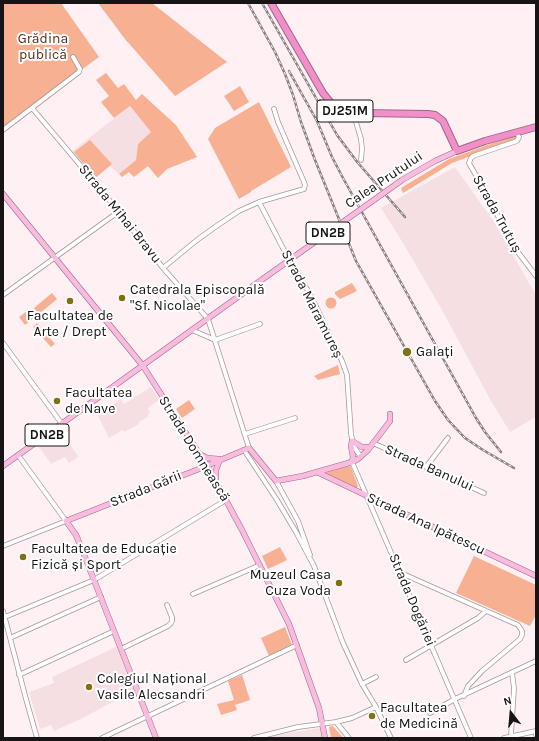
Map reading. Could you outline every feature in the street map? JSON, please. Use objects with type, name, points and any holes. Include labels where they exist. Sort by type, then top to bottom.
[{"type":"highway","name":"DJ251M","points":[[271,3],[326,98],[336,107],[353,112],[435,115],[443,121],[457,151]]},
{"type":"highway","name":"Calea Prutului","points":[[457,151],[485,141],[536,127]]},
{"type":"main road","name":"Calea Prutului","points":[[143,366],[402,180],[435,161],[457,151]]},
{"type":"main road","name":"Strada Domnească","points":[[3,194],[143,366],[207,465],[241,526],[284,612],[318,705],[325,738]]},
{"type":"main road","name":"DN2B","points":[[3,466],[143,366]]},
{"type":"main road","points":[[247,449],[276,481],[286,480],[352,462],[361,457],[390,421],[390,414]]},
{"type":"main road","points":[[352,462],[352,441],[362,447],[371,445]]},
{"type":"main road","name":"Strada Gării","points":[[66,521],[247,449]]},
{"type":"main road","points":[[200,454],[207,458],[220,459],[215,476],[217,484]]},
{"type":"main road","name":"Strada Ana Ipătescu","points":[[317,472],[536,576]]},
{"type":"main road","points":[[66,521],[79,542],[156,738]]},
{"type":"street","points":[[3,130],[79,72],[80,69],[73,57]]},
{"type":"street","name":"Strada Mihai Bravu","points":[[32,108],[163,268],[208,319]]},
{"type":"street","points":[[163,268],[197,240],[239,212],[259,202],[304,189],[304,182],[278,122],[274,109]]},
{"type":"street","points":[[353,112],[361,139],[361,160]]},
{"type":"street","name":"Strada Trutuș","points":[[516,132],[519,137],[517,141],[473,156],[471,158],[470,165],[514,246],[536,276]]},
{"type":"street","name":"Strada Maramureș","points":[[259,202],[286,254],[312,296],[346,370],[352,441],[361,457]]},
{"type":"street","points":[[3,295],[118,212]]},
{"type":"street","points":[[208,319],[245,434],[247,449],[314,566]]},
{"type":"street","points":[[192,330],[215,340],[260,324]]},
{"type":"street","points":[[3,343],[62,424]]},
{"type":"street","points":[[245,434],[295,418]]},
{"type":"street","points":[[426,467],[448,438]]},
{"type":"street","name":"Strada Banului","points":[[371,445],[426,467],[484,493]]},
{"type":"street","points":[[18,456],[66,521]]},
{"type":"street","name":"Strada Dogăriei","points":[[352,462],[471,738]]},
{"type":"street","points":[[276,481],[298,522],[342,643],[391,738]]},
{"type":"street","points":[[5,617],[94,580],[226,500]]},
{"type":"street","name":"Strada Gării","points":[[3,546],[66,521]]},
{"type":"street","points":[[193,594],[260,565]]},
{"type":"street","points":[[401,573],[518,625],[522,631],[520,639],[482,671],[468,686],[464,696]]},
{"type":"street","points":[[10,638],[101,597]]},
{"type":"street","points":[[122,649],[168,626],[172,621],[172,617],[167,606]]},
{"type":"street","points":[[3,611],[19,675],[38,738]]},
{"type":"street","points":[[406,660],[478,618],[486,611]]},
{"type":"street","points":[[3,632],[8,629]]},
{"type":"street","points":[[19,675],[114,631]]},
{"type":"street","points":[[102,738],[297,645]]},
{"type":"street","points":[[430,713],[536,661]]},
{"type":"street","points":[[512,673],[514,688],[507,737],[536,731]]},
{"type":"street","points":[[362,684],[376,677]]},
{"type":"street","points":[[254,738],[298,727],[336,722],[352,718],[376,707]]},
{"type":"street","points":[[336,722],[349,738]]},
{"type":"street","points":[[113,733],[114,738]]},
{"type":"shaded area","points":[[130,106],[151,132],[138,144],[136,160],[119,174],[110,166],[95,179],[71,152]]},
{"type":"shaded area","points":[[455,167],[494,222],[536,295],[536,417],[510,432],[491,401],[442,310],[381,208]]},
{"type":"shaded area","points":[[151,387],[159,400],[149,407],[148,409],[150,413],[148,414],[148,417],[139,422],[139,424],[124,432],[123,430],[109,438],[94,408],[97,406],[102,413],[121,399],[124,404]]},
{"type":"shaded area","points":[[60,432],[79,457],[69,463],[65,457],[51,464],[39,447]]},
{"type":"shaded area","name":"Colegiul Național Vasile Alecsandri","points":[[118,646],[134,690],[83,718],[54,731],[51,725],[40,729],[29,692],[54,683],[52,677]]},
{"type":"shaded area","points":[[320,728],[322,738],[271,738],[270,736]]},
{"type":"green space","name":"Grădina publică","points":[[3,3],[61,3],[99,57],[3,127]]},
{"type":"green space","points":[[98,3],[152,3],[227,62],[175,96],[125,39]]},
{"type":"green space","points":[[106,73],[118,88],[124,84],[136,100],[142,94],[176,125],[197,157],[167,169],[158,178],[148,166],[134,177],[129,172],[122,177],[119,174],[136,160],[138,144],[151,132],[130,106],[114,118],[101,102],[109,96],[96,80]]},
{"type":"green space","points":[[240,86],[249,102],[234,111],[224,96]]},
{"type":"green space","points":[[259,102],[291,167],[239,199],[208,139],[215,128]]},
{"type":"green space","points":[[516,136],[516,139],[452,163],[403,193],[401,188],[449,159]]},
{"type":"green space","points":[[90,140],[112,164],[95,178],[74,152]]},
{"type":"green space","points":[[352,283],[357,291],[340,299],[335,294],[335,292]]},
{"type":"green space","points":[[52,293],[57,299],[39,314],[34,308]]},
{"type":"green space","points":[[331,297],[335,299],[337,303],[335,307],[331,309],[327,307],[325,303],[327,299]]},
{"type":"green space","points":[[30,309],[36,316],[25,325],[19,317]]},
{"type":"green space","points":[[37,323],[55,344],[51,347],[33,327]]},
{"type":"green space","points":[[338,365],[340,374],[318,380],[314,376]]},
{"type":"green space","points":[[189,400],[195,409],[182,418],[176,409]]},
{"type":"green space","points":[[349,466],[351,467],[358,486],[357,488],[327,474],[328,472]]},
{"type":"green space","points":[[280,547],[287,560],[268,569],[262,556]]},
{"type":"green space","points":[[474,556],[536,585],[536,615],[530,626],[456,593]]},
{"type":"green space","points":[[285,627],[292,645],[269,656],[261,638]]},
{"type":"green space","points":[[242,675],[250,700],[235,705],[237,710],[221,715],[217,704],[234,700],[228,681]]},
{"type":"green space","points":[[333,726],[343,738],[331,738],[329,727]]},
{"type":"railway","points":[[248,3],[275,52],[285,74],[315,160],[356,261],[435,401],[448,420],[465,438],[514,468]]},
{"type":"railway","points":[[262,3],[337,135],[358,163],[405,217]]},
{"type":"railway","points":[[289,71],[317,121],[332,157],[343,178],[476,418],[501,452]]},
{"type":"place","name":"Catedrala Episcopală \"Sf. Nicolae\"","points":[[122,298]]},
{"type":"place","name":"Facultatea de Arte / Drept","points":[[70,301]]},
{"type":"place","name":"Galați","points":[[407,352]]},
{"type":"place","name":"Facultatea de Nave","points":[[57,401]]},
{"type":"place","name":"Facultatea de Educație Fizică și Sport","points":[[23,557]]},
{"type":"place","name":"Muzeul Casa Cuza Voda","points":[[339,583]]},
{"type":"place","name":"Colegiul Național Vasile Alecsandri","points":[[89,687]]},
{"type":"place","name":"Facultatea de Medicină","points":[[372,716]]}]
